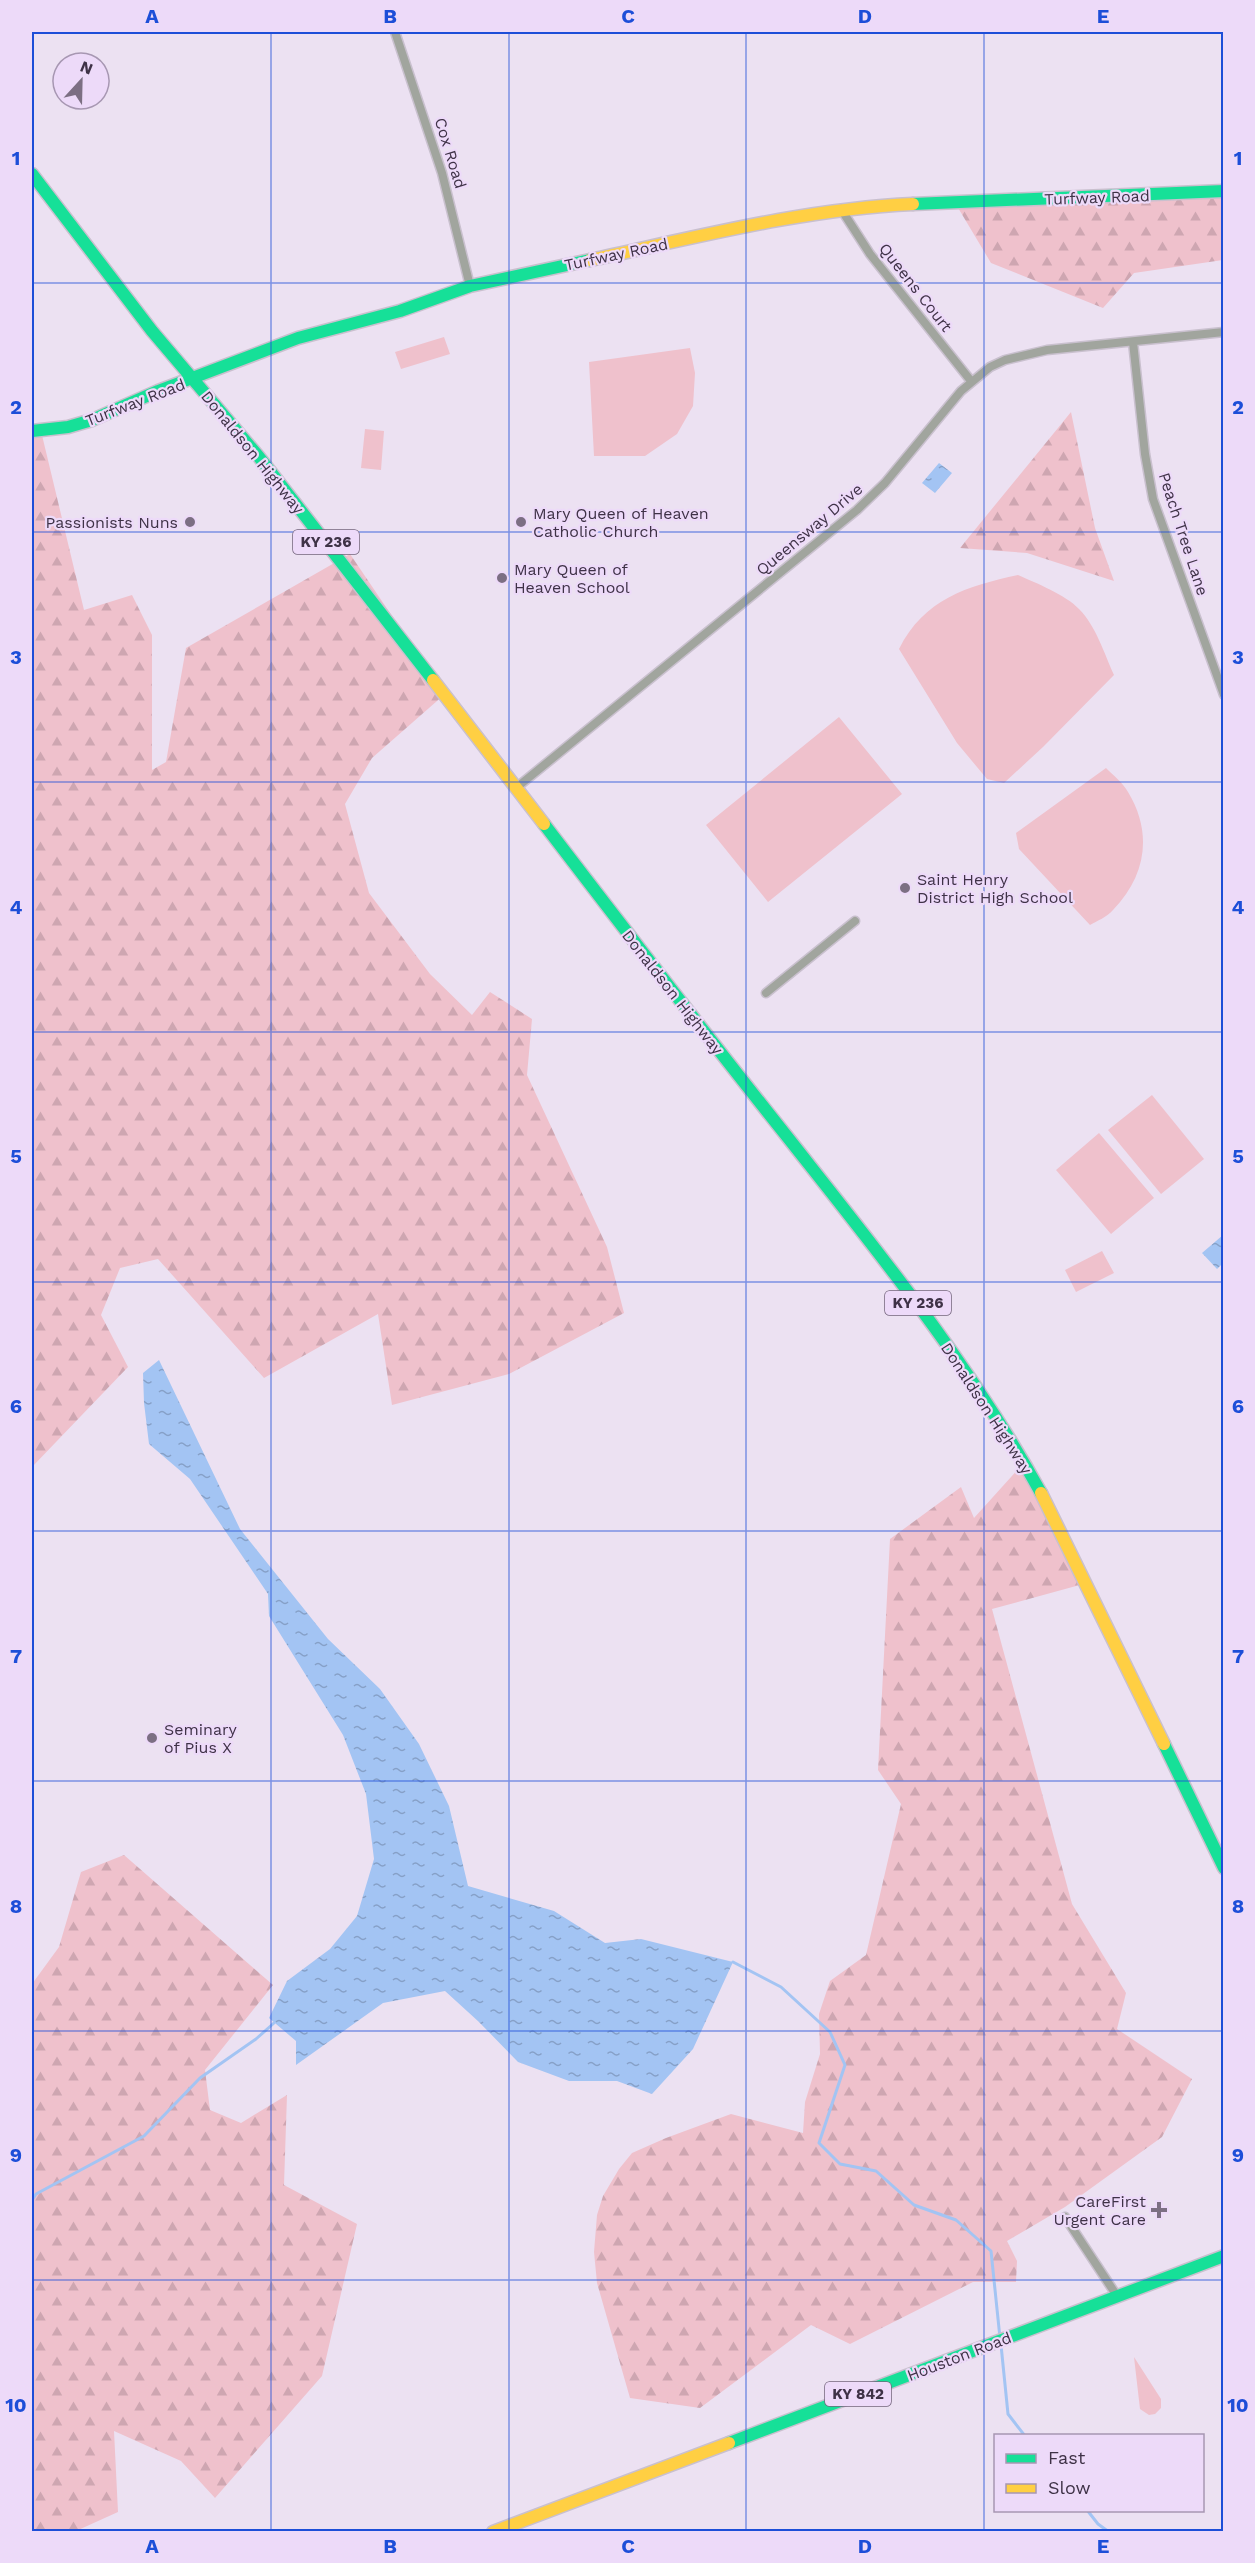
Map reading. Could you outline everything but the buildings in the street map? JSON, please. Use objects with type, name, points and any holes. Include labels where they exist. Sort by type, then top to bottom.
[{"type":"main road","name":"Donaldson Highway","points":[[32,174],[192,379],[260,458],[709,1039],[915,1299],[980,1393],[1026,1466],[1059,1526],[1224,1868]]},
{"type":"main road","name":"Turfway Road","points":[[32,431],[68,427],[92,420],[158,391],[298,338],[400,311],[470,286],[774,220],[841,209],[946,202],[1224,191]]},
{"type":"main road","name":"Houston Road","points":[[493,2532],[1224,2256]]},
{"type":"street","name":"Cox Road","points":[[396,32],[442,173],[470,286]]},
{"type":"street","name":"Queens Court","points":[[841,209],[870,254],[971,381]]},
{"type":"street","name":"Queensway Drive","points":[[516,788],[857,510],[885,483],[971,381],[990,367],[1047,350],[1224,332]]},
{"type":"street","name":"Peach Tree Lane","points":[[1133,342],[1145,454],[1153,499],[1224,695]]},
{"type":"street","points":[[766,993],[855,921]]},
{"type":"street","points":[[1065,2217],[1116,2296]]},
{"type":"green space","points":[[1223,191],[1223,260],[1134,273],[1103,308],[991,263],[954,201]]},
{"type":"green space","points":[[444,337],[450,354],[401,369],[395,352]]},
{"type":"green space","points":[[690,348],[695,373],[693,406],[677,434],[645,456],[594,456],[589,362]]},
{"type":"green space","points":[[1071,412],[1095,528],[1114,581],[1027,553],[960,548]]},
{"type":"green space","points":[[365,429],[384,431],[381,470],[361,468]]},
{"type":"green space","points":[[32,431],[41,431],[84,610],[132,595],[152,635],[152,770],[166,762],[186,648],[350,554],[445,694],[372,758],[345,804],[369,893],[430,974],[472,1015],[490,992],[532,1019],[527,1075],[607,1247],[624,1313],[509,1374],[392,1405],[378,1314],[264,1378],[158,1259],[120,1268],[101,1315],[128,1367],[32,1467]]},
{"type":"green space","points":[[1018,575],[1059,594],[1079,609],[1095,632],[1114,675],[1004,783],[987,779],[957,743],[899,649],[921,618],[949,597],[981,584]]},
{"type":"green space","points":[[839,717],[902,794],[768,902],[706,825]]},
{"type":"green space","points":[[1106,768],[1121,782],[1136,807],[1143,838],[1142,854],[1139,869],[1124,897],[1108,915],[1090,925],[1019,849],[1016,833]]},
{"type":"green space","points":[[1152,1095],[1204,1159],[1161,1194],[1108,1130]]},
{"type":"green space","points":[[1099,1133],[1154,1198],[1111,1234],[1056,1170]]},
{"type":"green space","points":[[1102,1251],[1114,1273],[1076,1292],[1065,1270]]},
{"type":"green space","points":[[1021,1466],[1087,1583],[992,1609],[1072,1904],[1126,1993],[1117,2029],[1192,2079],[1162,2137],[1065,2207],[1007,2241],[1017,2261],[1016,2282],[973,2282],[850,2344],[811,2325],[700,2408],[630,2398],[597,2283],[594,2252],[597,2215],[603,2196],[619,2169],[632,2153],[731,2114],[803,2133],[805,2102],[820,2054],[819,2014],[830,1981],[866,1955],[901,1804],[878,1770],[890,1539],[961,1487],[974,1518]]},
{"type":"green space","points":[[124,1855],[273,1985],[205,2070],[210,2110],[241,2123],[287,2095],[284,2185],[357,2224],[322,2376],[215,2498],[181,2461],[114,2431],[118,2512],[76,2531],[32,2531],[32,1984],[59,1947],[81,1872]]},
{"type":"green space","points":[[1134,2357],[1161,2399],[1161,2408],[1155,2414],[1149,2415],[1140,2409]]},
{"type":"water","points":[[939,463],[952,473],[935,493],[922,483]]},
{"type":"water","points":[[1223,1235],[1223,1263],[1217,1269],[1202,1253]]},
{"type":"water","points":[[159,1360],[240,1529],[328,1639],[380,1689],[419,1744],[449,1806],[468,1886],[554,1911],[605,1943],[641,1939],[733,1962],[693,2049],[652,2094],[617,2081],[569,2081],[518,2062],[445,1991],[383,2003],[296,2065],[296,2041],[269,2018],[287,1981],[330,1949],[357,1916],[374,1859],[366,1794],[343,1735],[269,1616],[268,1594],[190,1479],[149,1444],[143,1373]]},
{"type":"waterway","points":[[733,1962],[781,1987],[830,2032],[845,2065],[819,2143],[840,2164],[876,2171],[914,2205],[956,2220],[991,2251],[1000,2338]]},
{"type":"waterway","points":[[32,2200],[36,2194],[144,2136],[200,2078],[256,2039],[274,2023]]},
{"type":"waterway","points":[[1001,2345],[1008,2414],[1023,2434]]},
{"type":"waterway","points":[[1089,2512],[1098,2524],[1109,2532]]},
{"type":"traffic: fast","points":[[32,174],[152,331],[259,457],[433,680]]},
{"type":"traffic: fast","points":[[913,204],[1224,191]]},
{"type":"traffic: fast","points":[[32,431],[68,427],[92,420],[158,391],[298,338],[400,311],[470,286],[590,260]]},
{"type":"traffic: fast","points":[[544,824],[922,1311],[985,1400],[1041,1493]]},
{"type":"traffic: fast","points":[[1164,1744],[1224,1868]]},
{"type":"traffic: fast","points":[[729,2443],[1224,2256]]},
{"type":"traffic: slow","points":[[590,260],[710,233],[791,218],[913,204]]},
{"type":"traffic: slow","points":[[433,680],[544,824]]},
{"type":"traffic: slow","points":[[1041,1493],[1164,1744]]},
{"type":"traffic: slow","points":[[493,2532],[729,2443]]},
{"type":"place","name":"Passionists Nuns","points":[[190,522]]},
{"type":"place","name":"Mary Queen of Heaven Catholic Church","points":[[521,522]]},
{"type":"place","name":"Mary Queen of Heaven School","points":[[502,578]]},
{"type":"place","name":"Saint Henry District High School","points":[[905,888]]},
{"type":"place","name":"Seminary of Pius X","points":[[152,1738]]},
{"type":"place","name":"CareFirst Urgent Care","points":[[1159,2210]]}]
